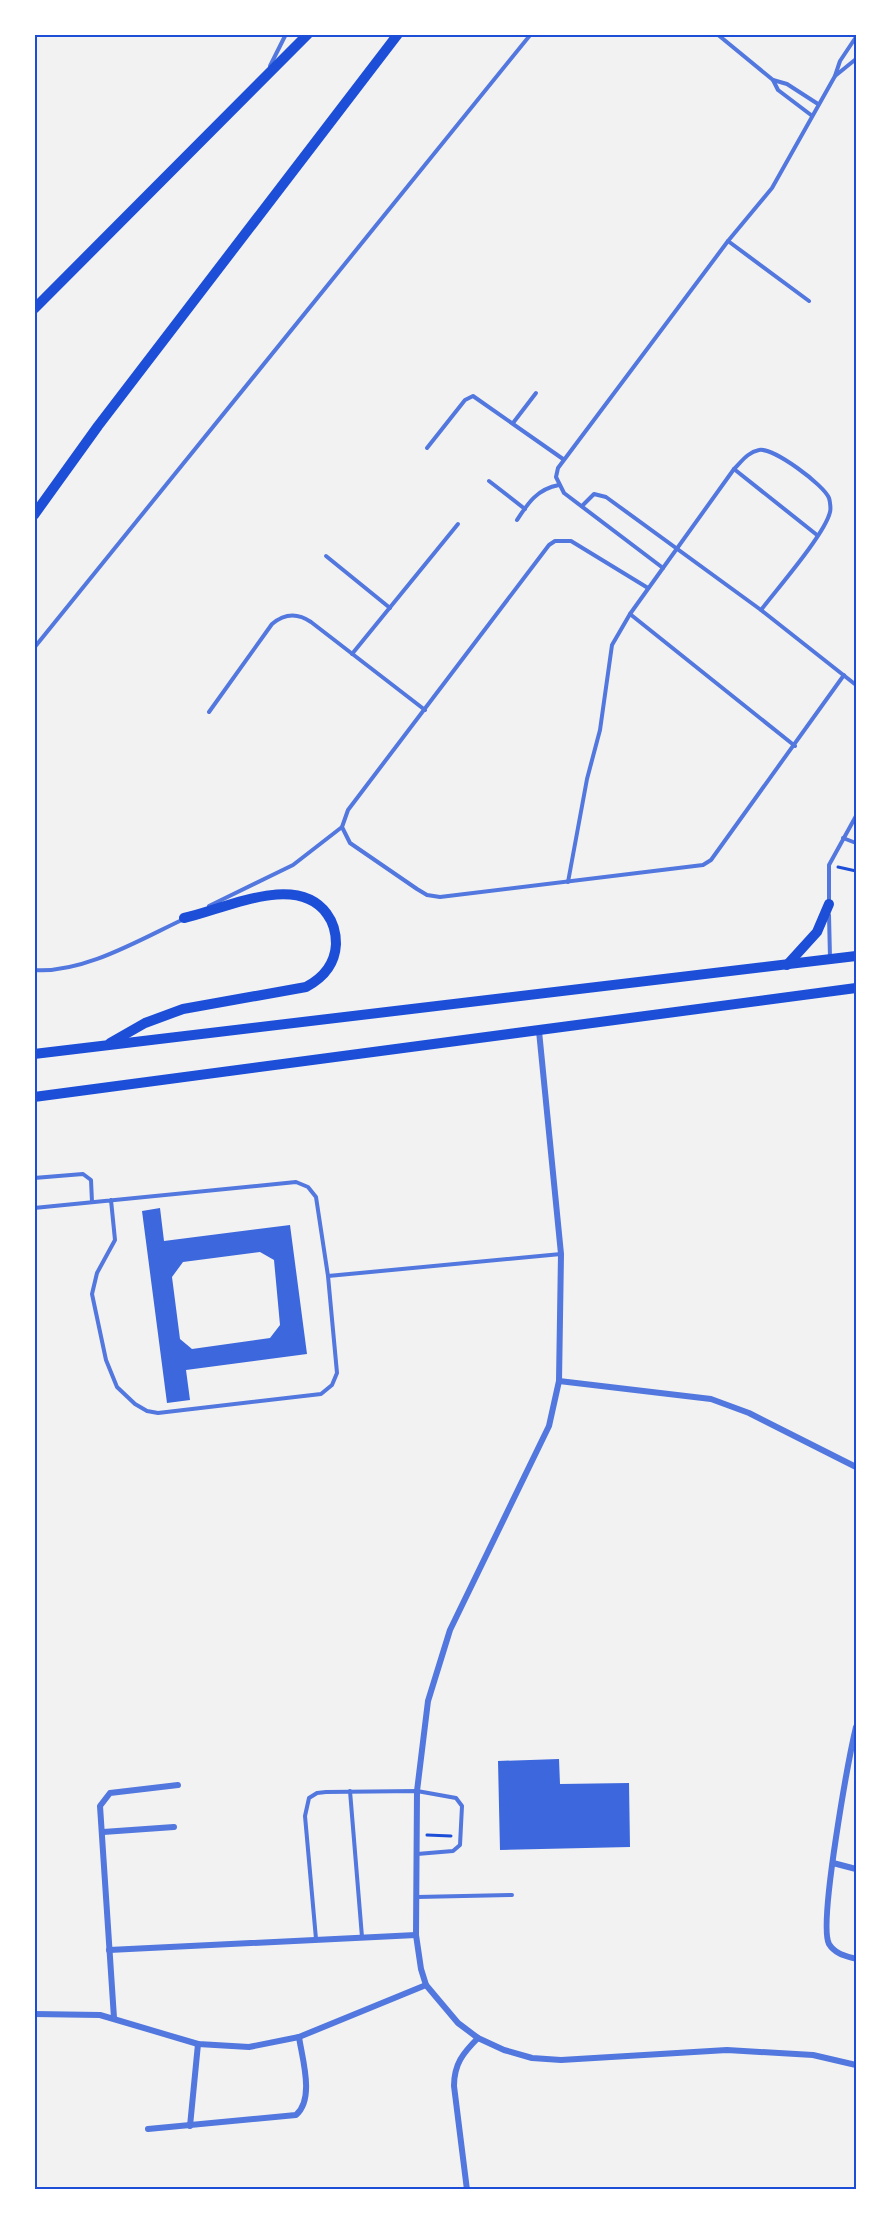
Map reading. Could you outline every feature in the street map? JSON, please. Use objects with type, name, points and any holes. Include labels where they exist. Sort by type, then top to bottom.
[{"type":"main road","points":[[34,309],[308,34]]},
{"type":"main road","points":[[34,514],[106,416],[398,34]]},
{"type":"main road","points":[[104,1046],[145,1023],[183,1009],[306,987],[323,975],[333,958],[336,937],[330,918],[316,903],[297,894],[271,895],[184,918]]},
{"type":"main road","points":[[787,965],[817,932],[829,904]]},
{"type":"main road","points":[[34,1054],[856,956]]},
{"type":"main road","points":[[34,1096],[856,988]]},
{"type":"street","points":[[539,1031],[561,1254],[559,1381],[549,1426],[450,1630],[441,1653],[424,1725],[417,1791],[416,1935],[417,1952],[426,1985],[458,2023],[478,2038],[504,2050],[532,2058],[561,2060],[727,2050],[813,2055],[856,2062]]},
{"type":"street","points":[[559,1381],[711,1399],[749,1413],[856,1467]]},
{"type":"street","points":[[856,1727],[833,1863],[826,1935],[836,1952],[856,1959]]},
{"type":"street","points":[[114,2018],[100,1806],[110,1794],[178,1785]]},
{"type":"street","points":[[103,1832],[174,1827]]},
{"type":"street","points":[[833,1863],[856,1869]]},
{"type":"street","points":[[109,1950],[416,1935]]},
{"type":"street","points":[[34,2014],[74,2013],[114,2018],[198,2044],[249,2047],[299,2037],[426,1985]]},
{"type":"street","points":[[148,2129],[296,2115],[302,2110],[306,2095],[299,2037]]},
{"type":"street","points":[[467,2190],[454,2086],[454,2068],[463,2053],[478,2038]]},
{"type":"street","points":[[190,2126],[198,2044]]},
{"type":"lane","points":[[253,90],[272,62],[286,34]]},
{"type":"lane","points":[[34,648],[531,34]]},
{"type":"lane","points":[[717,34],[773,80],[787,84],[818,104]]},
{"type":"lane","points":[[663,568],[582,506],[559,485],[556,477],[563,459],[728,241],[772,188],[835,76],[840,61],[856,37]]},
{"type":"lane","points":[[835,76],[856,58]]},
{"type":"lane","points":[[773,80],[777,90],[811,115]]},
{"type":"lane","points":[[728,241],[809,301]]},
{"type":"lane","points":[[513,423],[536,393]]},
{"type":"lane","points":[[427,448],[469,396],[477,397],[563,459]]},
{"type":"lane","points":[[568,882],[587,779],[600,729],[609,656],[630,614],[734,469],[747,454],[761,449],[775,452],[820,487],[829,498],[830,511],[818,535],[761,610]]},
{"type":"lane","points":[[734,469],[818,535]]},
{"type":"lane","points":[[489,481],[525,509]]},
{"type":"lane","points":[[517,520],[542,490],[559,485]]},
{"type":"lane","points":[[582,506],[594,494],[601,494],[761,610],[856,685]]},
{"type":"lane","points":[[352,654],[458,524]]},
{"type":"lane","points":[[34,970],[52,971],[115,952],[293,865],[342,827],[348,810],[549,545],[555,541],[563,540],[578,545],[648,588]]},
{"type":"lane","points":[[326,556],[390,608]]},
{"type":"lane","points":[[630,614],[795,746]]},
{"type":"lane","points":[[209,712],[272,624],[283,617],[294,615],[306,619],[425,710]]},
{"type":"lane","points":[[342,827],[350,843],[427,895],[457,897],[702,865],[711,860],[844,675]]},
{"type":"lane","points":[[830,960],[830,865],[856,816]]},
{"type":"lane","points":[[843,838],[856,843]]},
{"type":"lane","points":[[34,1178],[83,1174],[91,1180],[92,1202]]},
{"type":"lane","points":[[34,1208],[111,1200],[296,1182],[308,1187],[316,1197],[328,1276],[337,1373],[332,1385],[321,1394],[172,1412],[147,1410],[117,1387],[112,1377],[93,1305],[93,1283],[115,1240],[111,1200]]},
{"type":"lane","points":[[328,1276],[561,1254]]},
{"type":"lane","points":[[350,1791],[362,1938]]},
{"type":"lane","points":[[316,1939],[305,1807],[309,1798],[317,1793],[350,1791],[417,1791],[456,1798],[462,1806],[460,1845],[453,1851],[417,1854]]},
{"type":"lane","points":[[416,1898],[512,1895]]},
{"type":"path","points":[[830,865],[856,870]]},
{"type":"path","points":[[417,1835],[462,1836]]},
{"type":"building","points":[[160,1208],[164,1241],[290,1225],[307,1354],[186,1370],[190,1400],[167,1403],[142,1211]],"holes":[[[260,1252],[274,1260],[280,1325],[270,1338],[192,1349],[180,1339],[172,1277],[183,1262]]]},
{"type":"building","points":[[559,1759],[560,1784],[629,1783],[630,1847],[500,1850],[498,1761]]}]
